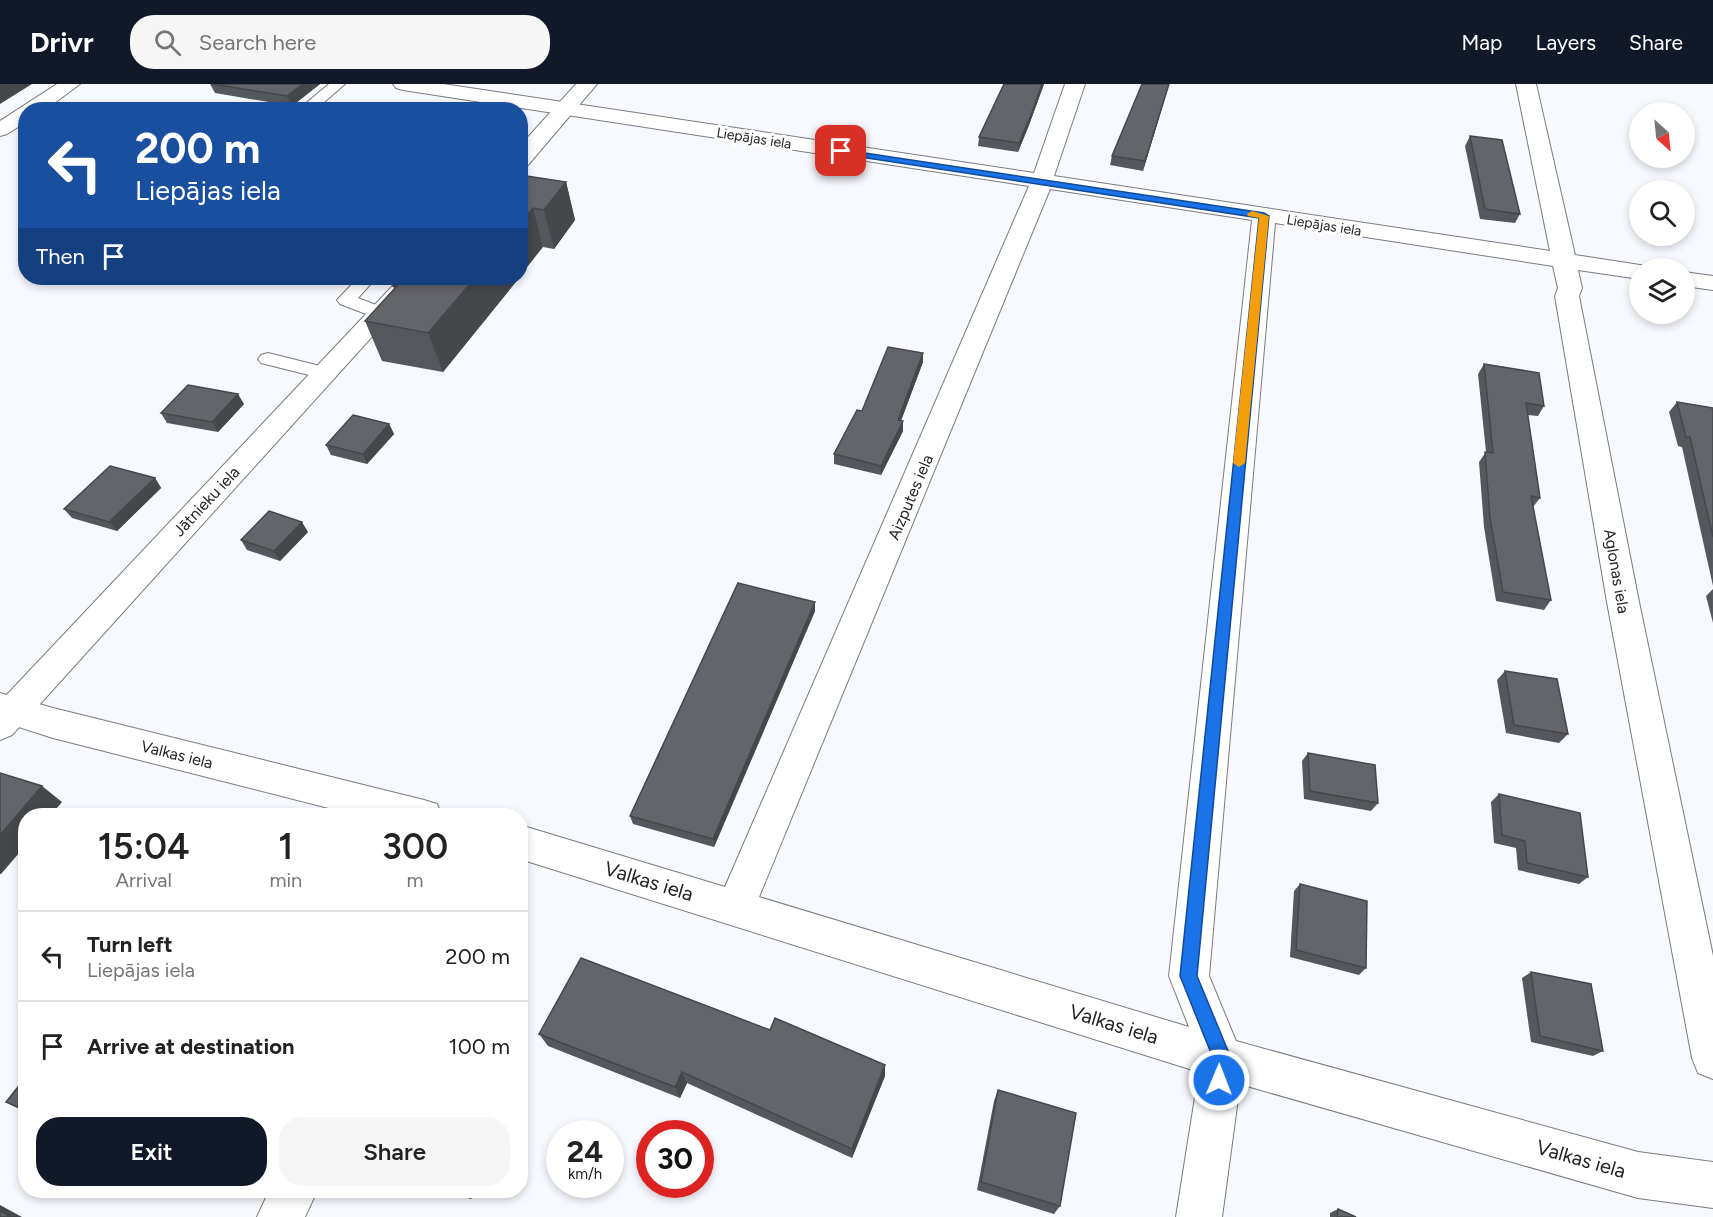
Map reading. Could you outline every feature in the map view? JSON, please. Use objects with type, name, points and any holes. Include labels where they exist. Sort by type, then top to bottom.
[{"type":"street","points":[[43,102],[70,84]]},
{"type":"street","name":"Liepājas iela","points":[[403,84],[515,102]]},
{"type":"street","points":[[528,151],[587,84]]},
{"type":"street","name":"Aizputes iela","points":[[735,908],[1043,183],[1075,84]]},
{"type":"street","name":"Aglonas iela","points":[[1526,84],[1570,288],[1567,296],[1623,602],[1713,1058]]},
{"type":"street","name":"Liepājas iela","points":[[528,104],[1629,270]]},
{"type":"street","points":[[0,130],[18,118]]},
{"type":"street","points":[[1199,1217],[1222,1058],[1189,976],[1264,216]]},
{"type":"street","points":[[1695,281],[1713,283]]},
{"type":"street","name":"Jātnieku iela","points":[[4,714],[406,285]]},
{"type":"street","name":"Valkas iela","points":[[4,714],[52,723],[392,808]]},
{"type":"street","name":"Valkas iela","points":[[528,844],[1222,1058],[1638,1175],[1713,1185]]},
{"type":"street","points":[[280,1217],[290,1198]]},
{"type":"lane","points":[[316,102],[338,84]]},
{"type":"lane","points":[[360,285],[346,300],[380,313]]},
{"type":"lane","points":[[268,359],[325,373]]},
{"type":"building","points":[[213,84],[303,84],[287,96]]},
{"type":"building","points":[[1004,84],[1042,84],[1019,143],[979,137]]},
{"type":"building","points":[[1142,84],[1169,84],[1145,161],[1112,156]]},
{"type":"building","points":[[1470,136],[1502,140],[1520,214],[1485,209]]},
{"type":"building","points":[[528,176],[566,182],[544,210],[533,208],[528,214]]},
{"type":"building","points":[[469,285],[428,333],[365,321],[397,286],[393,286]]},
{"type":"building","points":[[888,347],[923,353],[898,420],[903,421],[881,466],[834,454],[857,410],[862,411]]},
{"type":"building","points":[[1484,364],[1539,373],[1544,406],[1526,403],[1540,498],[1531,496],[1551,600],[1503,592],[1490,518],[1485,452],[1493,453]]},
{"type":"building","points":[[188,385],[238,394],[212,422],[161,413]]},
{"type":"building","points":[[1677,402],[1713,408],[1713,537],[1690,437],[1686,437]]},
{"type":"building","points":[[353,415],[389,424],[363,454],[326,445]]},
{"type":"building","points":[[110,466],[155,478],[109,522],[64,509]]},
{"type":"building","points":[[269,511],[302,522],[274,551],[241,540]]},
{"type":"building","points":[[738,583],[815,602],[713,839],[630,816]]},
{"type":"building","points":[[1505,671],[1557,679],[1568,734],[1514,725]]},
{"type":"building","points":[[1308,753],[1375,765],[1378,803],[1310,791]]},
{"type":"building","points":[[0,773],[42,786],[23,808],[18,808],[18,814],[0,835]]},
{"type":"building","points":[[1499,794],[1580,813],[1588,877],[1527,863],[1525,841],[1502,835]]},
{"type":"building","points":[[1300,884],[1367,901],[1366,968],[1296,950]]},
{"type":"building","points":[[581,958],[770,1030],[775,1018],[885,1065],[852,1149],[682,1072],[675,1087],[539,1034]]},
{"type":"building","points":[[1531,972],[1591,984],[1603,1051],[1540,1036]]},
{"type":"building","points":[[18,1087],[18,1107],[6,1102]]},
{"type":"building","points":[[998,1090],[1076,1113],[1060,1206],[981,1182]]},
{"type":"building","points":[[1338,1209],[1356,1217],[1337,1217]]},
{"type":"building","points":[[0,1211],[10,1217],[0,1217]]},
{"type":"slow traffic","points":[[1239,463],[1264,216],[1252,214]]},
{"type":"route","points":[[841,151],[1264,216],[1189,976],[1222,1058],[1219,1080]]}]
